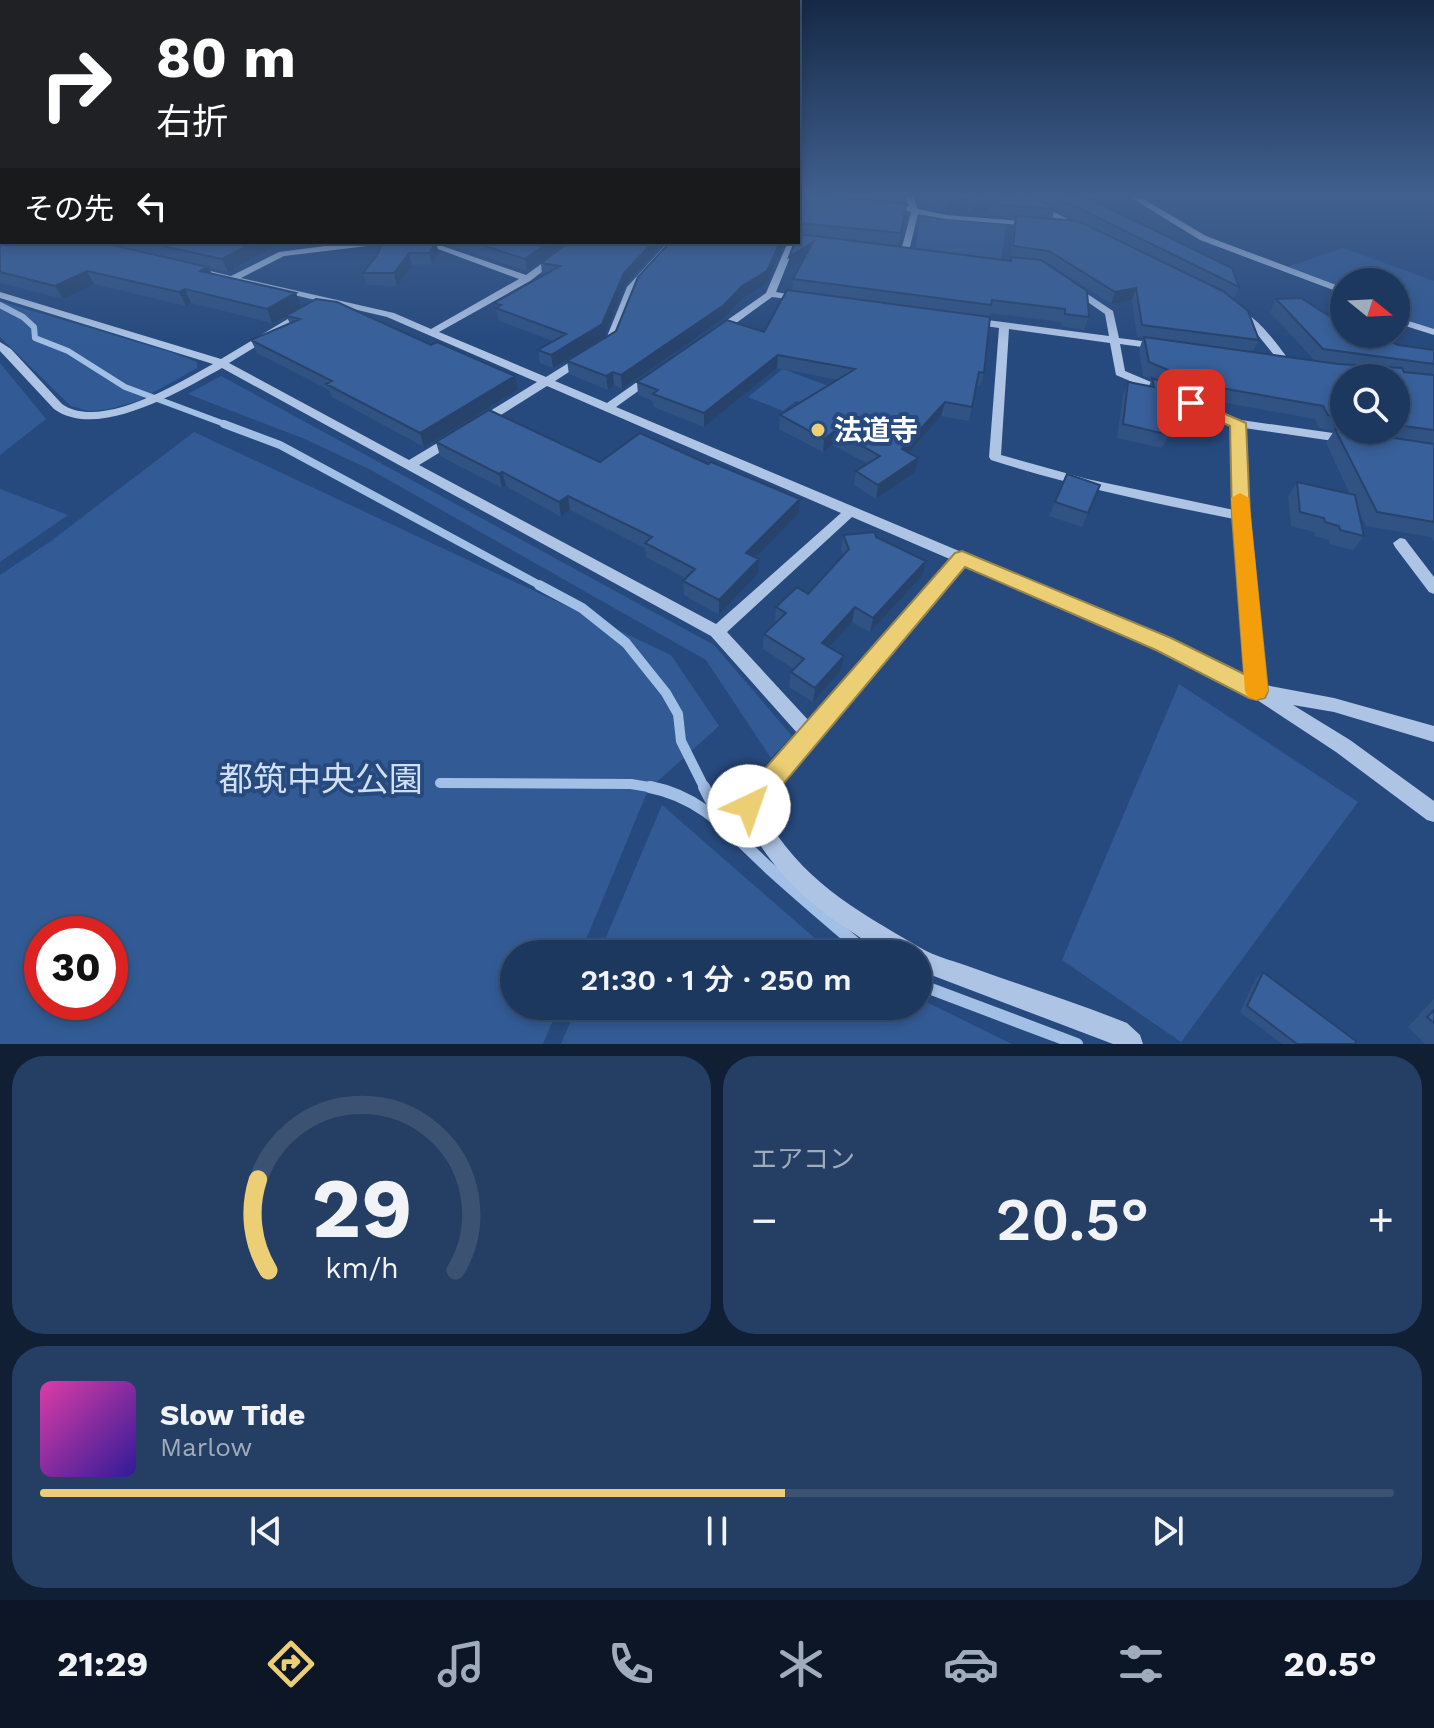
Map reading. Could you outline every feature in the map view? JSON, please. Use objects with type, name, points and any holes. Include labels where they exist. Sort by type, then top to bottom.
[{"type":"street","points":[[232,279],[282,254],[347,246]]},
{"type":"street","points":[[433,246],[527,279]]},
{"type":"street","points":[[430,333],[527,279],[572,246]]},
{"type":"street","points":[[408,466],[610,341],[632,287],[670,246]]},
{"type":"street","points":[[703,341],[770,294],[790,246]]},
{"type":"street","points":[[905,251],[906,246]]},
{"type":"street","points":[[1224,246],[1330,286]]},
{"type":"street","points":[[890,250],[920,253]]},
{"type":"street","points":[[187,269],[390,315],[1163,644],[1257,691],[1343,746],[1434,813]]},
{"type":"street","points":[[1064,282],[1110,313],[1112,340],[1120,373],[1238,423],[1330,437]]},
{"type":"street","points":[[770,294],[817,301]]},
{"type":"street","points":[[0,295],[219,362],[717,632],[811,736]]},
{"type":"street","points":[[0,345],[63,411],[81,415],[112,414],[151,402],[326,300]]},
{"type":"street","points":[[1234,308],[1257,327],[1286,363]]},
{"type":"street","points":[[957,319],[1176,348]]},
{"type":"street","points":[[1410,324],[1434,332]]},
{"type":"street","points":[[1004,326],[995,457],[1048,475],[1122,493],[1241,516]]},
{"type":"street","points":[[1271,361],[1301,366]]},
{"type":"street","points":[[608,407],[668,366]]},
{"type":"street","points":[[1238,423],[1241,516],[1257,691]]},
{"type":"street","points":[[717,632],[850,512]]},
{"type":"street","points":[[1400,543],[1434,588]]},
{"type":"street","points":[[884,940],[803,882],[773,848],[749,806],[962,558]]},
{"type":"street","points":[[1257,691],[1334,705],[1434,734]]},
{"type":"street","points":[[932,964],[1118,1032],[1131,1044]]},
{"type":"green space","points":[[916,246],[1003,246],[1001,259]]},
{"type":"green space","points":[[1343,248],[1398,268],[1330,268],[1330,284],[1287,267]]},
{"type":"green space","points":[[1410,272],[1434,281],[1434,329],[1410,321]]},
{"type":"green space","points":[[0,301],[170,352],[197,362],[197,368],[138,401],[89,411],[71,406],[0,337]]},
{"type":"green space","points":[[0,363],[46,419],[0,455]]},
{"type":"green space","points":[[783,369],[831,387],[810,404],[796,401],[783,411],[748,397]]},
{"type":"green space","points":[[221,376],[714,645],[792,736],[771,758],[706,660],[371,470],[305,439],[188,394]]},
{"type":"green space","name":"都筑中央公園","points":[[194,432],[671,655],[719,726],[648,790],[586,940],[500,940],[500,1020],[553,1020],[543,1044],[0,1044],[0,575],[51,541]]},
{"type":"green space","points":[[0,489],[68,515],[0,562]]},
{"type":"green space","points":[[1179,684],[1358,802],[1181,1042],[1062,960]]},
{"type":"green space","points":[[662,805],[817,940],[605,940]]},
{"type":"green space","points":[[932,1005],[1012,1044],[561,1044],[571,1020],[932,1020]]},
{"type":"building","points":[[0,246],[115,246],[208,267],[200,271],[296,293],[267,309],[185,289],[179,292],[87,271],[55,286],[0,272]]},
{"type":"building","points":[[161,246],[248,246],[222,259]]},
{"type":"building","points":[[381,246],[434,246],[429,253],[409,253],[394,273],[363,273]]},
{"type":"building","points":[[484,246],[544,246],[525,259]]},
{"type":"building","points":[[564,246],[650,246],[624,273],[602,324],[551,355],[538,350],[566,334],[496,308],[501,305],[494,303],[560,266],[541,263]]},
{"type":"building","points":[[667,246],[778,246],[767,271],[742,286],[724,305],[621,375],[613,372],[606,376],[567,361],[616,331],[638,277]]},
{"type":"building","points":[[794,246],[807,246],[789,257]]},
{"type":"building","points":[[811,246],[891,246],[1011,261],[1011,257],[1041,260],[1087,291],[1089,317],[1065,314],[1065,309],[992,300],[991,305],[793,279]]},
{"type":"building","points":[[1013,246],[1129,246],[1223,291],[1248,311],[1259,340],[1142,325],[1136,288],[1115,292],[1049,251]]},
{"type":"building","points":[[1155,246],[1186,246],[1232,268],[1239,287]]},
{"type":"building","points":[[787,290],[990,317],[984,373],[979,372],[972,407],[945,402],[902,449],[918,458],[878,485],[856,471],[880,456],[835,431],[824,439],[780,415],[855,369],[778,355],[704,413],[653,394],[658,390],[637,382],[727,320],[764,332]]},
{"type":"building","points":[[1301,298],[1330,317],[1330,348],[1410,347],[1434,350],[1434,364],[1323,349],[1276,299]]},
{"type":"building","points":[[316,299],[337,302],[431,345],[437,342],[515,376],[420,433],[326,384],[332,381],[251,340],[300,319],[286,316]]},
{"type":"building","points":[[1144,337],[1338,364],[1330,364],[1330,415],[1323,406],[1204,385],[1149,362]]},
{"type":"building","points":[[1410,373],[1434,375],[1434,430],[1410,427]]},
{"type":"building","points":[[1152,378],[1172,386],[1169,435],[1123,424],[1128,382],[1154,387]]},
{"type":"building","points":[[489,410],[600,462],[640,433],[708,464],[711,462],[800,499],[746,553],[759,559],[719,600],[683,581],[695,569],[645,543],[652,537],[568,496],[559,502],[436,442]]},
{"type":"building","points":[[1410,440],[1434,444],[1434,522],[1377,512],[1343,444],[1410,444]]},
{"type":"building","points":[[1067,474],[1100,485],[1088,513],[1055,502]]},
{"type":"building","points":[[1297,482],[1355,495],[1364,536],[1340,530],[1339,526],[1325,522],[1324,518],[1300,512]]},
{"type":"building","points":[[875,532],[876,537],[926,561],[873,618],[855,607],[822,643],[844,656],[815,688],[791,672],[804,659],[764,634],[786,613],[776,607],[797,587],[808,594],[849,549],[843,535]]},
{"type":"building","points":[[1263,972],[1356,1041],[1355,1044],[1297,1044],[1247,1006]]},
{"type":"building","points":[[1434,1010],[1434,1023],[1427,1017]]},
{"type":"waterway","points":[[0,305],[23,317],[34,327],[35,338],[68,351],[125,387],[230,426]]},
{"type":"waterway","points":[[224,424],[280,445],[543,587]]},
{"type":"waterway","points":[[539,585],[582,608],[626,643],[666,693],[678,714],[681,741],[704,787]]},
{"type":"waterway","points":[[440,783],[631,784],[652,787]]},
{"type":"waterway","points":[[652,787],[661,789]]},
{"type":"waterway","points":[[652,787],[686,799],[716,819],[852,940]]},
{"type":"waterway","points":[[704,787],[721,820]]},
{"type":"waterway","points":[[932,989],[1077,1044]]},
{"type":"slow traffic","points":[[1240,498],[1256,691]]},
{"type":"place","name":"法道寺","points":[[818,430]]},
{"type":"route","points":[[749,806],[962,558],[1163,644],[1257,691],[1241,516],[1238,423],[1191,403]]}]
